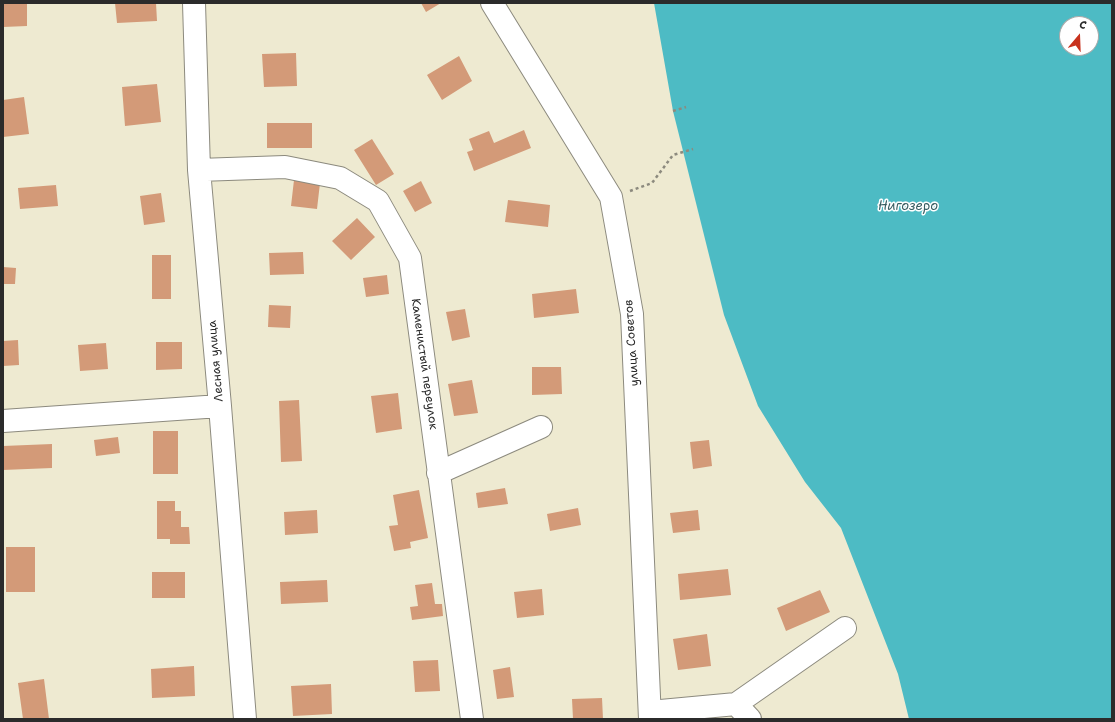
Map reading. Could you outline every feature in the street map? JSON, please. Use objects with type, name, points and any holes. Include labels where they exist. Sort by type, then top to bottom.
[{"type":"street","name":"Лесная улица","points":[[194,3],[199,170],[220,406],[245,719]]},
{"type":"street","name":"улица Советов","points":[[492,3],[611,198],[632,314],[650,715]]},
{"type":"street","name":"Каменистый переулок","points":[[199,170],[285,167],[340,178],[378,201],[410,258],[472,719]]},
{"type":"street","points":[[3,421],[220,406]]},
{"type":"street","points":[[438,473],[541,427]]},
{"type":"street","points":[[650,715],[743,712],[844,628]]},
{"type":"path","points":[[673,111],[686,107]]},
{"type":"path","points":[[611,198],[652,183],[673,155],[693,149]]},
{"type":"water","name":"Нигозеро","points":[[654,3],[1112,3],[1112,719],[909,719],[898,674],[841,528],[805,482],[758,406],[724,315],[673,111]]},
{"type":"building","points":[[3,3],[27,3],[27,26],[3,27]]},
{"type":"building","points":[[115,3],[156,3],[157,21],[117,23]]},
{"type":"building","points":[[421,3],[441,3],[426,12]]},
{"type":"building","points":[[296,53],[297,86],[264,87],[262,54]]},
{"type":"building","points":[[459,56],[472,81],[442,100],[427,75]]},
{"type":"building","points":[[157,84],[161,122],[125,126],[122,87]]},
{"type":"building","points":[[24,97],[29,134],[3,137],[3,100]]},
{"type":"building","points":[[267,123],[312,123],[312,148],[267,148]]},
{"type":"building","points":[[524,130],[531,148],[474,171],[467,152],[473,150],[469,139],[489,131],[494,143]]},
{"type":"building","points":[[372,139],[394,174],[376,185],[354,150]]},
{"type":"building","points":[[294,180],[320,183],[317,209],[291,206]]},
{"type":"building","points":[[421,181],[432,203],[415,212],[403,191]]},
{"type":"building","points":[[56,185],[58,206],[20,209],[18,188]]},
{"type":"building","points":[[161,193],[165,222],[144,225],[140,196]]},
{"type":"building","points":[[508,200],[550,205],[548,227],[505,222]]},
{"type":"building","points":[[357,218],[375,237],[351,260],[332,241]]},
{"type":"building","points":[[303,252],[304,274],[270,275],[269,253]]},
{"type":"building","points":[[152,255],[171,255],[171,299],[152,299]]},
{"type":"building","points":[[3,267],[16,268],[15,284],[3,284]]},
{"type":"building","points":[[387,275],[389,294],[366,297],[363,278]]},
{"type":"building","points":[[576,289],[579,313],[534,318],[532,294]]},
{"type":"building","points":[[269,305],[291,306],[290,328],[268,327]]},
{"type":"building","points":[[465,309],[470,337],[452,341],[446,312]]},
{"type":"building","points":[[18,340],[19,365],[3,366],[3,341]]},
{"type":"building","points":[[156,342],[182,342],[182,369],[156,370]]},
{"type":"building","points":[[106,343],[108,369],[80,371],[78,345]]},
{"type":"building","points":[[532,367],[561,367],[562,394],[532,395]]},
{"type":"building","points":[[472,380],[478,413],[454,416],[448,384]]},
{"type":"building","points":[[398,393],[402,429],[376,433],[371,396]]},
{"type":"building","points":[[299,400],[302,461],[281,462],[279,401]]},
{"type":"building","points":[[153,431],[178,431],[178,474],[153,474]]},
{"type":"building","points":[[118,437],[120,453],[96,456],[94,440]]},
{"type":"building","points":[[709,440],[712,466],[693,469],[690,442]]},
{"type":"building","points":[[52,444],[52,468],[3,470],[3,446]]},
{"type":"building","points":[[505,488],[508,504],[478,508],[476,493]]},
{"type":"building","points":[[419,490],[428,538],[410,542],[411,548],[394,551],[389,526],[398,525],[393,495]]},
{"type":"building","points":[[157,501],[175,501],[175,511],[181,511],[181,527],[189,527],[190,544],[170,544],[170,539],[157,539]]},
{"type":"building","points":[[578,508],[581,525],[550,531],[547,514]]},
{"type":"building","points":[[317,510],[318,533],[285,535],[284,512]]},
{"type":"building","points":[[698,510],[700,530],[673,533],[670,513]]},
{"type":"building","points":[[6,547],[35,547],[35,592],[6,592]]},
{"type":"building","points":[[728,569],[731,595],[680,600],[678,574]]},
{"type":"building","points":[[152,572],[185,572],[185,598],[152,598]]},
{"type":"building","points":[[327,580],[328,602],[281,604],[280,582]]},
{"type":"building","points":[[432,583],[435,604],[442,604],[443,616],[412,620],[410,607],[418,606],[415,585]]},
{"type":"building","points":[[542,589],[544,615],[517,618],[514,592]]},
{"type":"building","points":[[820,590],[830,612],[786,631],[777,608]]},
{"type":"building","points":[[707,634],[711,666],[678,670],[673,639]]},
{"type":"building","points":[[438,660],[440,691],[415,692],[413,661]]},
{"type":"building","points":[[194,666],[195,696],[152,698],[151,669]]},
{"type":"building","points":[[510,667],[514,697],[497,699],[493,670]]},
{"type":"building","points":[[44,679],[49,719],[23,719],[18,683]]},
{"type":"building","points":[[331,684],[332,714],[293,716],[291,686]]},
{"type":"building","points":[[602,698],[603,719],[573,719],[572,699]]}]
